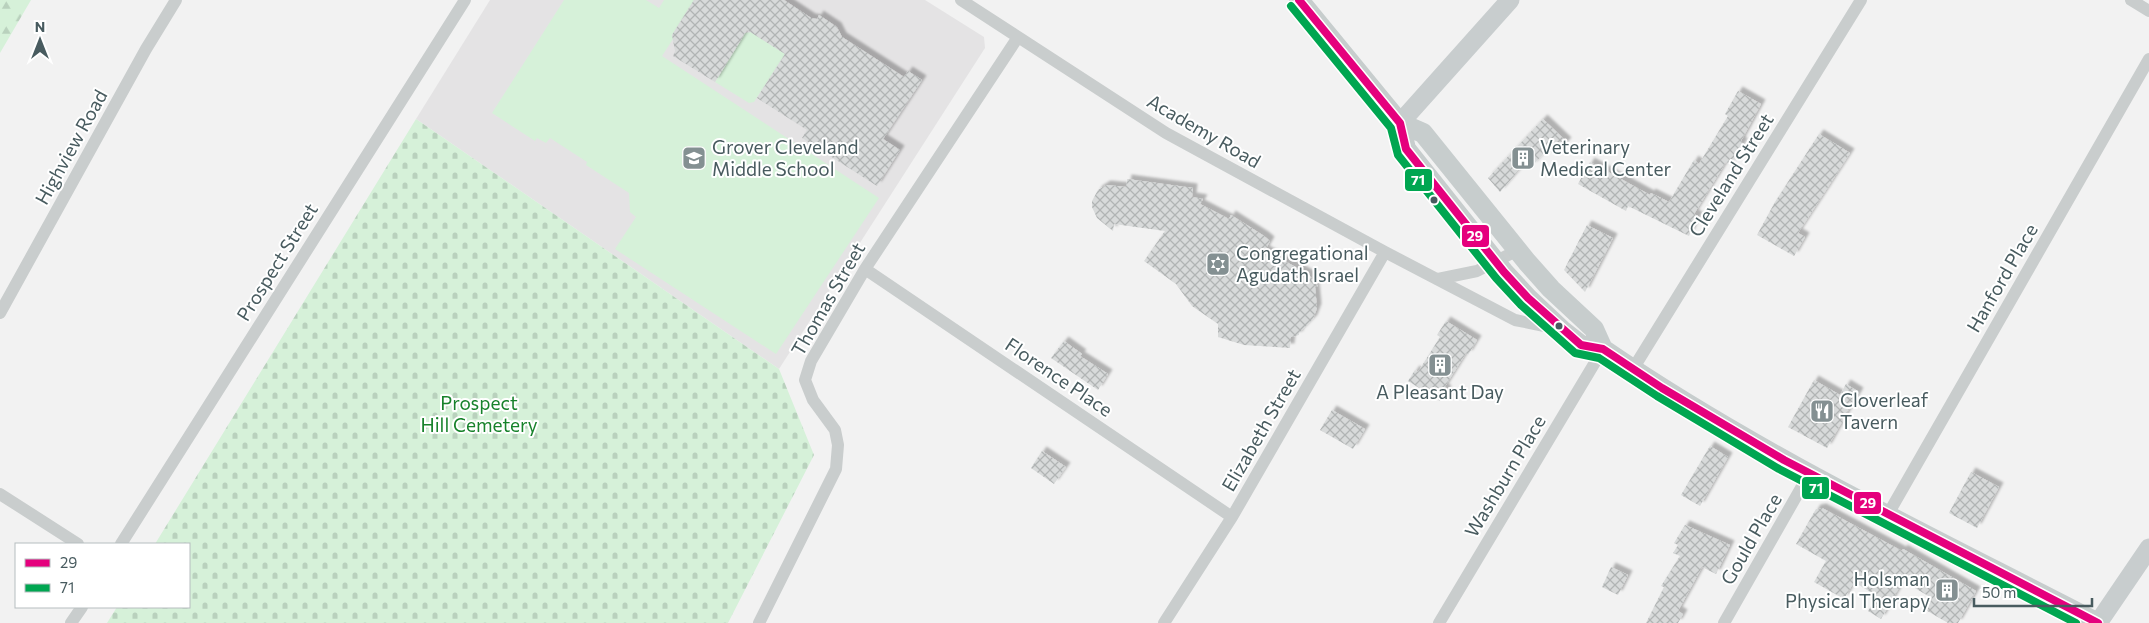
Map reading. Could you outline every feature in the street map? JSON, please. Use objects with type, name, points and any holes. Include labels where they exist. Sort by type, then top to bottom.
[{"type":"main road","points":[[1299,0],[1400,124],[1406,149],[1495,261],[1528,298],[1581,345],[1603,349],[1633,370],[1751,442],[1887,516],[2098,623],[2149,548]]},
{"type":"main road","points":[[1400,124],[1510,0]]},
{"type":"main road","points":[[1400,124],[1423,133],[1551,289],[1594,328],[1603,349]]},
{"type":"street","name":"Highview Road","points":[[0,314],[146,49],[176,0]]},
{"type":"street","name":"Prospect Street","points":[[122,543],[465,0]]},
{"type":"street","name":"Academy Road","points":[[961,0],[1166,133],[1515,320],[1562,330]]},
{"type":"street","name":"Cleveland Street","points":[[1633,370],[1861,0]]},
{"type":"street","points":[[2130,0],[2149,12]]},
{"type":"street","name":"Thomas Street","points":[[759,623],[836,469],[838,445],[835,430],[813,400],[805,380],[811,360],[865,269],[1018,37]]},
{"type":"street","name":"Hanford Place","points":[[1887,516],[2149,59]]},
{"type":"street","points":[[1438,279],[1478,271],[1518,250]]},
{"type":"street","name":"Elizabeth Street","points":[[1164,623],[1232,517],[1385,252]]},
{"type":"street","name":"Florence Place","points":[[865,269],[1232,517]]},
{"type":"street","name":"Washburn Place","points":[[1439,623],[1603,349]]},
{"type":"street","name":"Gould Place","points":[[1724,623],[1809,474]]},
{"type":"street","points":[[0,494],[76,543]]},
{"type":"street","points":[[71,623],[81,608]]},
{"type":"shaded area","name":"Grover Cleveland Middle School","points":[[490,0],[925,0],[984,37],[985,48],[779,369],[416,119]]},
{"type":"green space","points":[[0,0],[31,0],[0,53]]},
{"type":"green space","points":[[564,0],[646,0],[659,8],[664,0],[694,0],[672,35],[673,39],[662,56],[879,198],[776,354],[615,249],[636,217],[630,212],[629,193],[586,165],[587,162],[550,138],[546,143],[537,138],[535,141],[492,113]]},
{"type":"green space","points":[[751,32],[785,54],[754,102],[749,103],[715,82],[745,33]]},
{"type":"green space","name":"Prospect Hill Cemetery","points":[[416,119],[779,369],[814,455],[728,623],[107,623],[116,608],[190,608],[190,543],[156,543]]},
{"type":"building","name":"Grover Cleveland Middle School","points":[[694,0],[784,0],[811,18],[817,19],[819,15],[837,27],[842,37],[904,77],[908,71],[922,80],[883,139],[900,150],[877,186],[802,138],[807,130],[757,98],[785,54],[747,30],[715,82],[673,56],[675,51],[672,35]]},
{"type":"building","points":[[1738,91],[1761,104],[1731,164],[1726,162],[1694,214],[1698,216],[1689,236],[1628,206],[1626,211],[1578,184],[1590,162],[1650,195],[1651,193],[1669,202],[1694,160],[1699,164],[1728,116],[1725,114]]},
{"type":"building","name":"Veterinary Medical Center","points":[[1543,119],[1567,142],[1554,155],[1548,149],[1532,166],[1527,161],[1500,192],[1488,178]]},
{"type":"building","points":[[1819,134],[1850,153],[1798,233],[1805,237],[1794,256],[1757,235],[1775,202]]},
{"type":"building","name":"Congregational Agudath Israel","points":[[1127,179],[1193,188],[1192,197],[1203,199],[1200,204],[1229,219],[1231,215],[1264,236],[1270,241],[1265,250],[1308,274],[1318,286],[1315,287],[1317,308],[1313,319],[1299,335],[1291,337],[1290,348],[1244,345],[1218,337],[1218,324],[1192,306],[1176,284],[1144,261],[1165,231],[1114,224],[1113,231],[1097,218],[1092,207],[1092,201],[1098,190],[1106,185],[1126,187]]},
{"type":"building","points":[[1587,225],[1613,238],[1585,292],[1564,270]]},
{"type":"building","name":"A Pleasant Day","points":[[1446,321],[1477,340],[1468,355],[1466,353],[1444,388],[1447,390],[1440,401],[1408,381],[1415,370],[1418,372],[1440,337],[1437,335]]},
{"type":"building","points":[[1064,341],[1082,354],[1080,356],[1108,374],[1098,390],[1051,358]]},
{"type":"building","name":"Cloverleaf Tavern","points":[[1814,380],[1840,395],[1846,384],[1859,392],[1827,448],[1788,427]]},
{"type":"building","points":[[1332,410],[1365,429],[1353,449],[1320,430]]},
{"type":"building","points":[[1710,446],[1728,457],[1700,506],[1681,495]]},
{"type":"building","points":[[1042,451],[1066,467],[1054,484],[1031,468]]},
{"type":"building","points":[[1971,472],[1999,487],[1977,528],[1949,513]]},
{"type":"building","points":[[1822,508],[1902,551],[1903,549],[1976,591],[1958,623],[1948,623],[1924,609],[1930,597],[1903,581],[1881,619],[1868,611],[1877,596],[1854,582],[1844,599],[1814,582],[1826,561],[1796,544],[1816,509]]},
{"type":"building","points":[[1685,525],[1730,545],[1716,574],[1702,567],[1678,611],[1683,614],[1678,623],[1646,623],[1664,587],[1661,586],[1680,556],[1673,553],[1678,545],[1674,543]]},
{"type":"building","points":[[1611,567],[1628,575],[1618,595],[1602,587]]},
{"type":"transit line","name":"29","points":[[1299,0],[1400,123],[1406,149],[1504,272],[1528,298],[1581,345],[1603,349],[1662,388],[1784,460],[2098,623]]},
{"type":"transit line","name":"71","points":[[1291,6],[1391,128],[1398,155],[1496,278],[1521,305],[1575,353],[1599,358],[1657,396],[1779,469],[2076,623]]},
{"type":"place","name":"Grover Cleveland Middle School","points":[[694,158]]},
{"type":"place","name":"Veterinary Medical Center","points":[[1523,158]]},
{"type":"place","name":"Congregational Agudath Israel","points":[[1218,264]]},
{"type":"place","name":"A Pleasant Day","points":[[1440,365]]},
{"type":"place","name":"Cloverleaf Tavern","points":[[1822,411]]},
{"type":"place","name":"Holsman Physical Therapy","points":[[1947,590]]}]
